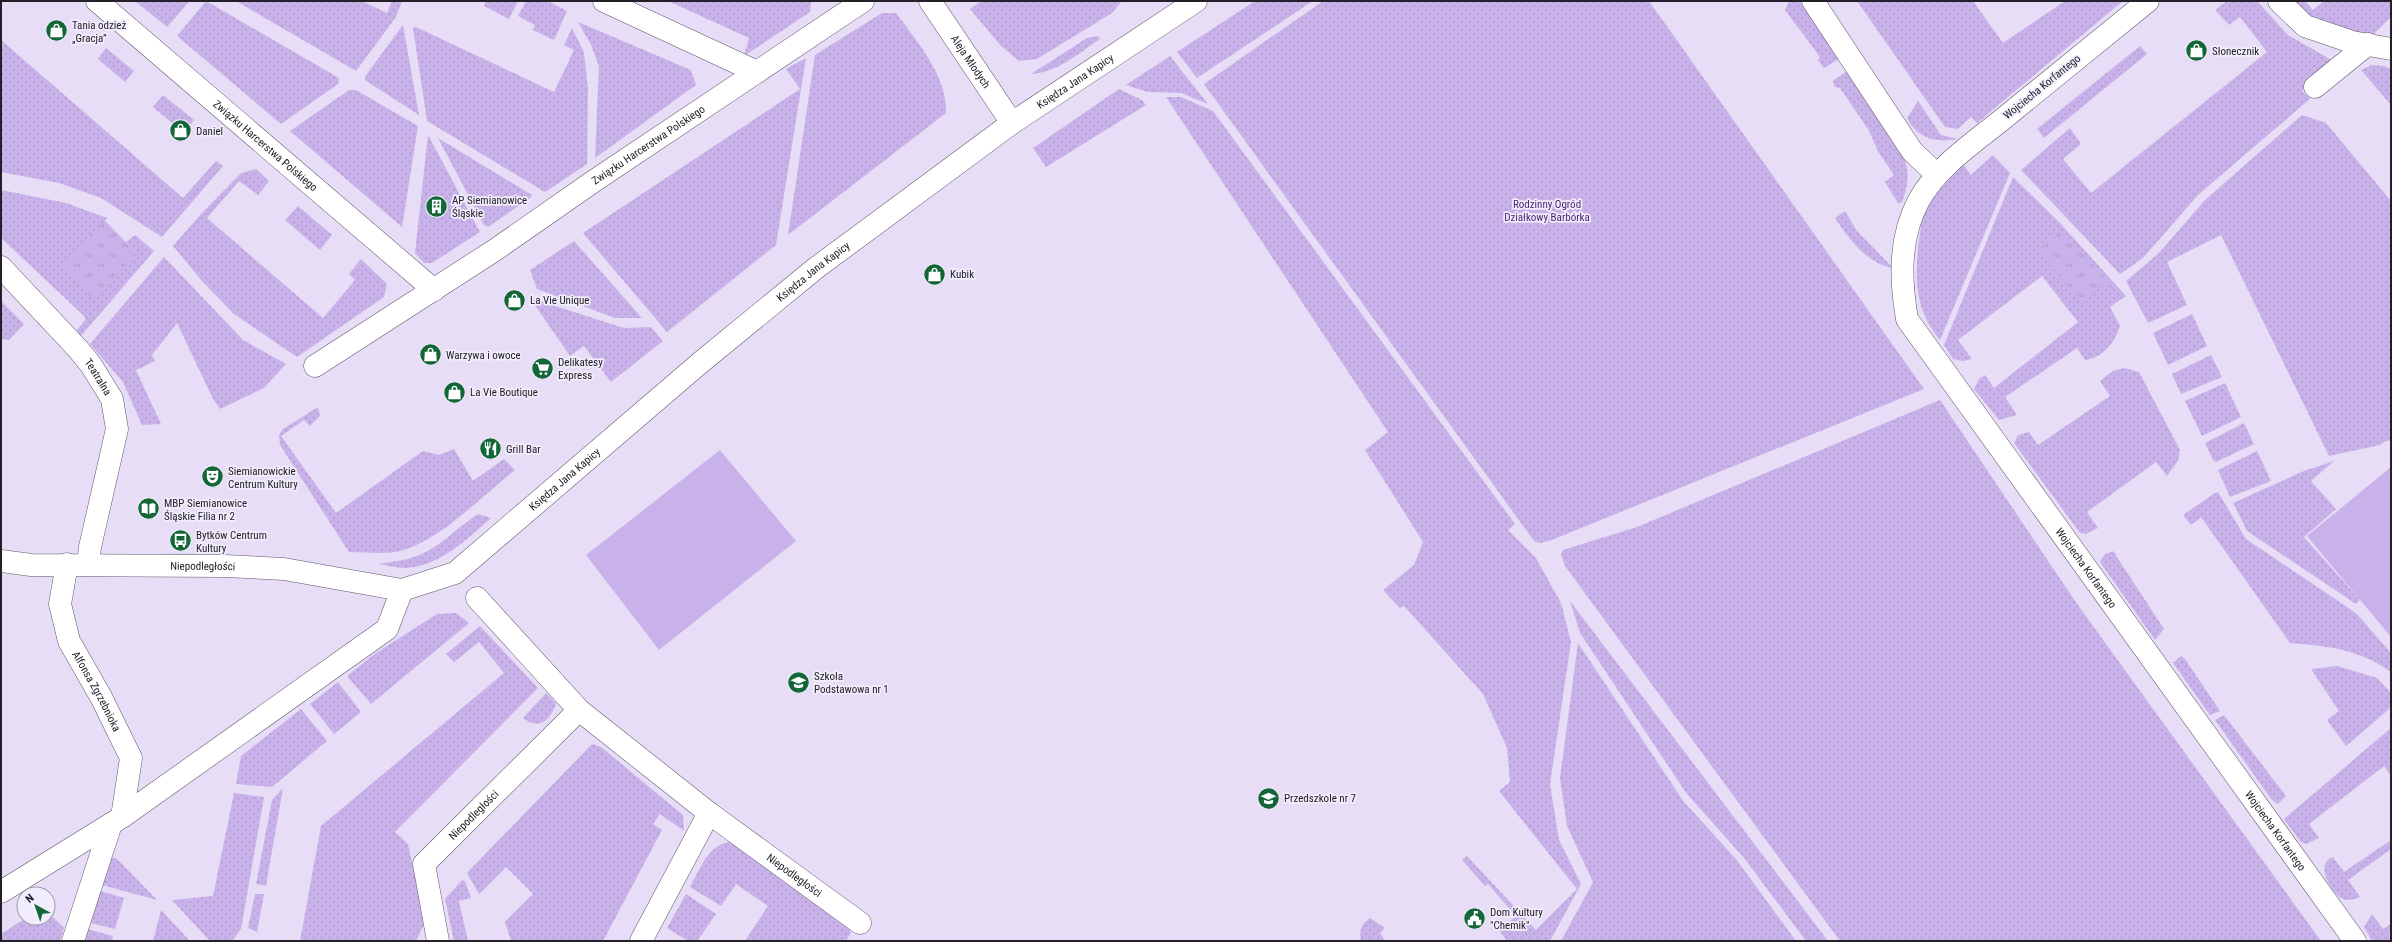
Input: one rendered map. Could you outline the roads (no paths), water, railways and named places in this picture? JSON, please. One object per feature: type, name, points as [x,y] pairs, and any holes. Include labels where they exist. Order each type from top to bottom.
[{"type":"street","name":"Związku Harcerstwa Polskiego","points":[[97,1],[434,290]]},
{"type":"street","points":[[604,1],[757,72]]},
{"type":"street","name":"Związku Harcerstwa Polskiego","points":[[316,366],[434,290],[863,1]]},
{"type":"street","name":"Aleja Młodych","points":[[930,1],[1012,123]]},
{"type":"street","name":"Księdza Jana Kapicy","points":[[455,573],[700,363],[816,268],[1012,123],[1196,1]]},
{"type":"street","points":[[1813,1],[1912,151],[1937,174]]},
{"type":"street","name":"Wojciecha Korfantego","points":[[2148,1],[1937,174],[1919,201],[1908,230],[1902,258],[1902,292],[1907,318],[2355,941]]},
{"type":"street","points":[[2279,1],[2305,26],[2352,42],[2391,49]]},
{"type":"street","points":[[2314,87],[2368,44]]},
{"type":"street","name":"Teatralna","points":[[1,267],[78,348],[91,365],[112,399],[117,429],[90,547],[77,564]]},
{"type":"street","name":"Niepodległości","points":[[1,561],[31,565],[77,564],[225,566],[284,569],[402,590],[455,573]]},
{"type":"street","name":"Alfonsa Zgrzebnioka","points":[[73,941],[116,821],[131,758],[101,697],[70,641],[60,604],[77,564]]},
{"type":"street","points":[[1,892],[116,821],[248,730],[387,630],[402,590]]},
{"type":"street","name":"Niepodległości","points":[[477,598],[579,710],[709,813],[860,923]]},
{"type":"street","name":"Niepodległości","points":[[438,941],[424,864],[579,710]]},
{"type":"street","points":[[641,941],[709,813]]},
{"type":"place","name":"Tania odzież „Gracja”","points":[[56,31]]},
{"type":"place","name":"Słonecznik","points":[[2197,51]]},
{"type":"place","name":"Daniel","points":[[181,131]]},
{"type":"place","name":"AP Siemianowice Śląskie","points":[[436,206]]},
{"type":"place","name":"Kubik","points":[[935,274]]},
{"type":"place","name":"La Vie Unique","points":[[515,300]]},
{"type":"place","name":"Warzywa i owoce","points":[[431,355]]},
{"type":"place","name":"Delikatesy Express","points":[[543,368]]},
{"type":"place","name":"La Vie Boutique","points":[[455,392]]},
{"type":"place","name":"Grill Bar","points":[[490,449]]},
{"type":"place","name":"Siemianowickie Centrum Kultury","points":[[212,477]]},
{"type":"place","name":"MBP Siemianowice Śląskie Filia nr 2","points":[[148,509]]},
{"type":"place","name":"Bytków Centrum Kultury","points":[[180,541]]},
{"type":"place","name":"Szkoła Podstawowa nr 1","points":[[799,682]]},
{"type":"place","name":"Przedszkole nr 7","points":[[1268,798]]},
{"type":"place","name":"Dom Kultury \"Chemik\"","points":[[1475,918]]},
{"type":"park label","name":"Rodzinny Ogród Działkowy Barbórka","points":[[1547,210]]}]
